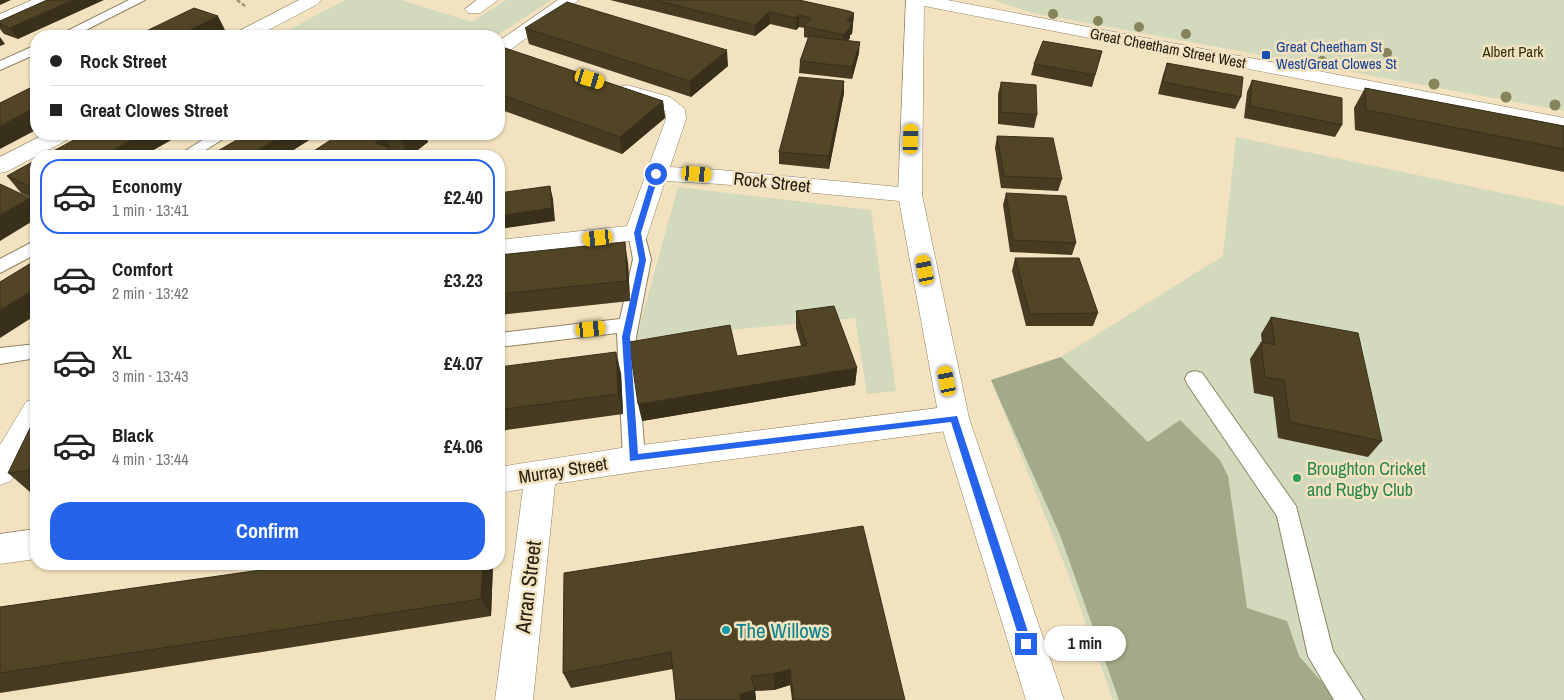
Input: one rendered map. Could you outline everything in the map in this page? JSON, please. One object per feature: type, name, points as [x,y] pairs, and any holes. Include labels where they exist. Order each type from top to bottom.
[{"type":"main road","points":[[0,21],[46,0]]},
{"type":"main road","points":[[255,30],[312,0]]},
{"type":"main road","points":[[474,10],[489,0]]},
{"type":"main road","points":[[914,0],[910,195],[954,418],[1044,700]]},
{"type":"main road","name":"Great Cheetham Street West","points":[[919,0],[1564,124]]},
{"type":"main road","points":[[505,53],[567,8]]},
{"type":"main road","points":[[505,247],[637,233],[676,119],[675,109],[663,102],[608,85]]},
{"type":"main road","points":[[30,150],[50,140]]},
{"type":"main road","points":[[0,166],[30,150]]},
{"type":"main road","name":"Rock Street","points":[[656,174],[752,178],[874,193],[910,195]]},
{"type":"main road","name":"Murray Street","points":[[505,479],[634,459],[954,418]]},
{"type":"main road","points":[[0,472],[30,420]]},
{"type":"main road","name":"Arran Street","points":[[514,700],[541,474]]},
{"type":"main road","points":[[0,548],[30,545]]},
{"type":"lane","points":[[76,30],[139,0]]},
{"type":"lane","points":[[0,66],[30,52]]},
{"type":"lane","points":[[195,150],[213,140]]},
{"type":"lane","points":[[634,459],[626,337],[642,260],[637,233]]},
{"type":"lane","points":[[0,267],[30,250]]},
{"type":"lane","points":[[505,339],[628,325]]},
{"type":"lane","points":[[0,356],[30,352]]},
{"type":"lane","points":[[1195,379],[1288,513],[1321,656],[1350,700]]},
{"type":"green space","points":[[345,0],[401,0],[472,22],[506,0],[551,0],[505,30],[288,30]]},
{"type":"green space","name":"Albert Park","points":[[993,0],[1564,0],[1564,111],[1033,13]]},
{"type":"green space","name":"Broughton Cricket and Rugby Club","points":[[1236,137],[1564,206],[1564,700],[1113,700],[1069,576],[991,380],[1061,357],[1223,256]]},
{"type":"green space","points":[[678,187],[871,210],[896,391],[867,394],[855,318],[636,339]]},
{"type":"green space","points":[[1061,357],[1148,442],[1180,420],[1220,460],[1228,476],[1247,608],[1287,621],[1299,656],[1338,700],[1119,700],[1060,535],[991,380]]},
{"type":"building","points":[[47,0],[72,0],[10,28],[0,24],[0,21]]},
{"type":"building","points":[[654,0],[799,0],[854,13],[847,21],[853,22],[849,26],[851,27],[843,35],[804,26],[812,18],[799,15],[796,18],[769,12],[755,25]]},
{"type":"building","points":[[567,2],[727,50],[690,81],[525,28]]},
{"type":"building","points":[[194,8],[218,16],[189,30],[148,30]]},
{"type":"building","points":[[809,36],[860,42],[852,67],[800,61]]},
{"type":"building","points":[[1043,41],[1102,51],[1095,75],[1034,64]]},
{"type":"building","points":[[505,48],[663,101],[620,137],[505,96]]},
{"type":"building","points":[[1167,63],[1243,77],[1241,97],[1163,82]]},
{"type":"building","points":[[799,77],[844,81],[829,156],[779,152]]},
{"type":"building","points":[[1252,80],[1342,98],[1342,125],[1250,106]]},
{"type":"building","points":[[1001,82],[1036,85],[1037,115],[1001,112]]},
{"type":"building","points":[[30,88],[30,110],[0,126],[0,103]]},
{"type":"building","points":[[1365,88],[1564,126],[1564,149],[1366,110]]},
{"type":"building","points":[[997,136],[1053,138],[1062,179],[1004,176]]},
{"type":"building","points":[[74,140],[131,140],[113,150],[55,150]]},
{"type":"building","points":[[237,140],[274,140],[258,150],[219,150]]},
{"type":"building","points":[[331,140],[380,140],[375,143],[390,148],[387,150],[315,150]]},
{"type":"building","points":[[30,163],[30,186],[7,176]]},
{"type":"building","points":[[0,184],[30,198],[0,215]]},
{"type":"building","points":[[550,186],[552,208],[505,215],[505,192]]},
{"type":"building","points":[[1006,193],[1066,196],[1076,243],[1013,240]]},
{"type":"building","points":[[625,242],[627,281],[505,293],[505,254]]},
{"type":"building","points":[[1015,258],[1079,258],[1098,313],[1030,314]]},
{"type":"building","points":[[30,264],[30,292],[0,310],[0,282]]},
{"type":"building","points":[[834,306],[857,368],[638,404],[629,342],[730,325],[737,356],[807,345],[796,311]]},
{"type":"building","points":[[1271,317],[1358,333],[1382,441],[1290,422],[1284,380],[1265,377],[1261,342],[1275,345]]},
{"type":"building","points":[[616,352],[618,394],[505,409],[505,366]]},
{"type":"building","points":[[30,428],[30,470],[8,473]]},
{"type":"building","name":"The Willows","points":[[863,526],[905,700],[794,700],[790,669],[774,674],[751,676],[755,690],[740,694],[741,700],[676,700],[671,652],[563,673],[564,573]]},
{"type":"building","points":[[261,570],[483,570],[481,599],[0,673],[0,607]]},
{"type":"place","name":"Great Cheetham St West/Great Clowes St","points":[[1266,55]]},
{"type":"place","name":"Broughton Cricket and Rugby Club","points":[[1297,478]]},
{"type":"place","name":"The Willows","points":[[726,630]]},
{"type":"route","points":[[656,174],[637,233],[642,260],[626,337],[634,459],[954,418],[1026,644]]}]
